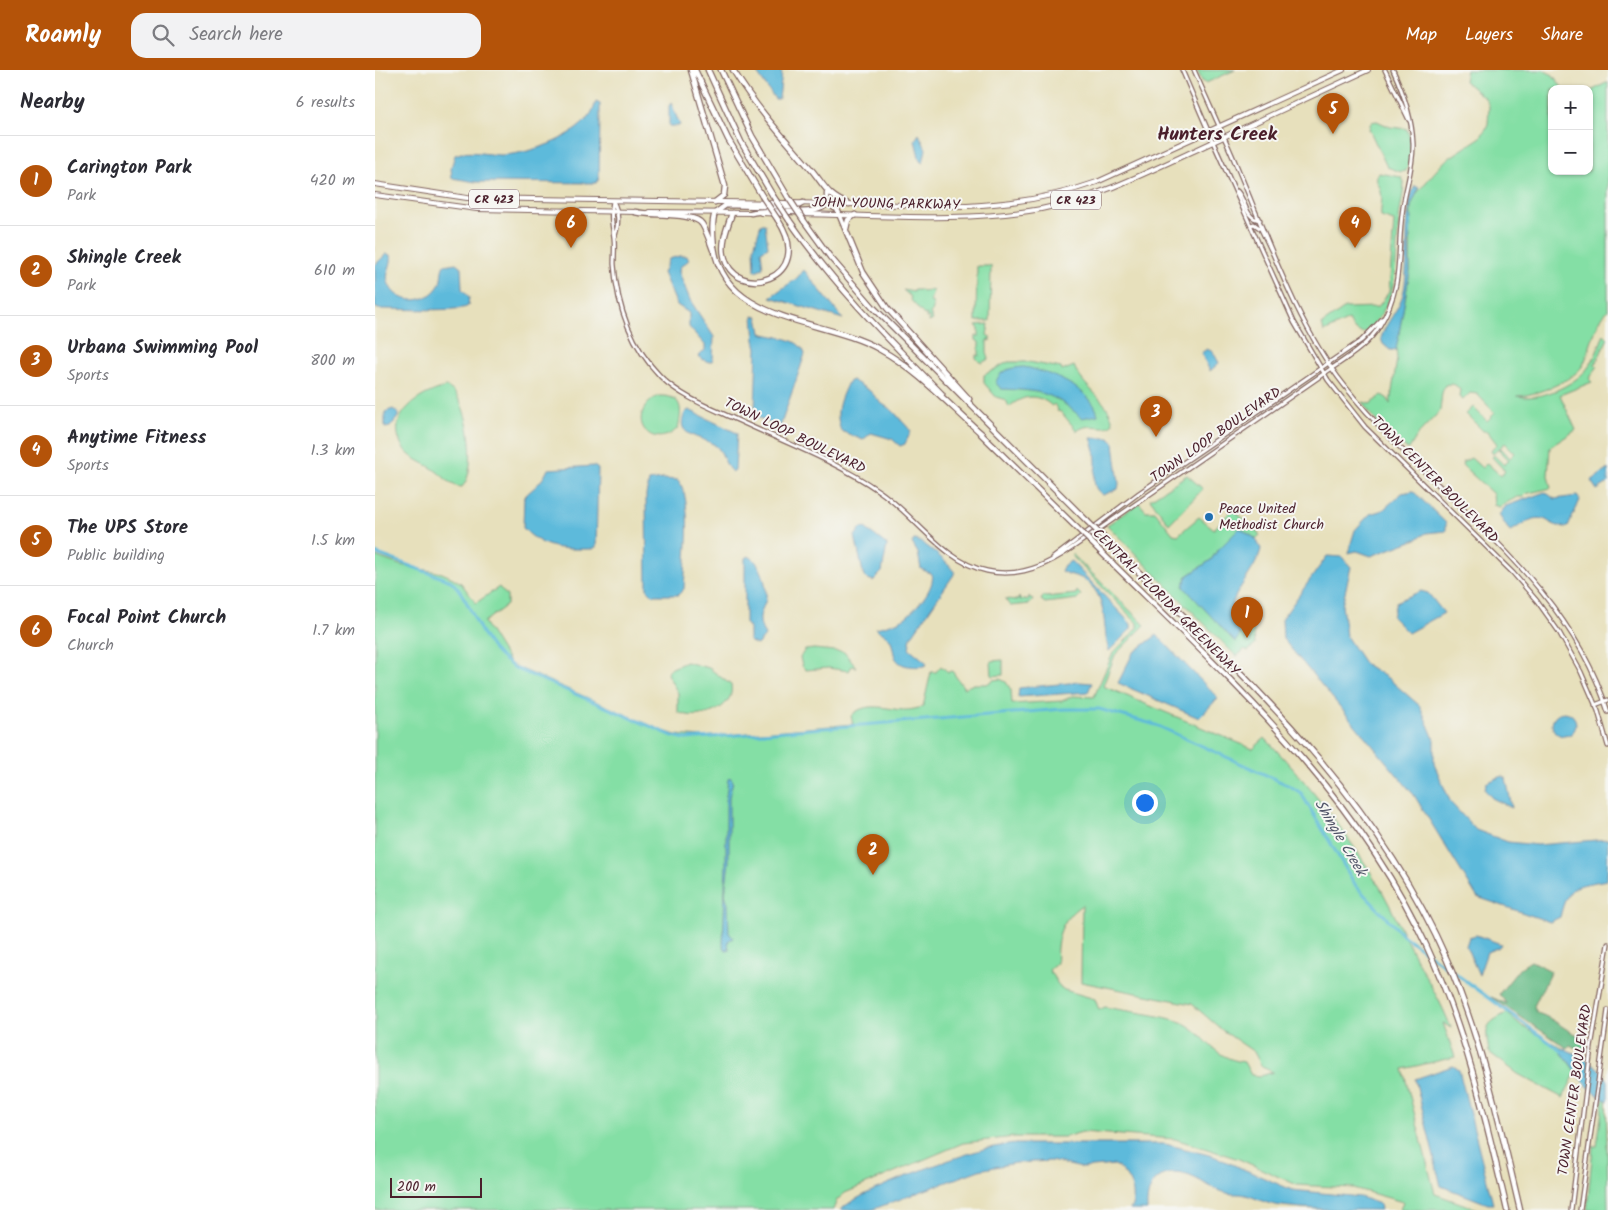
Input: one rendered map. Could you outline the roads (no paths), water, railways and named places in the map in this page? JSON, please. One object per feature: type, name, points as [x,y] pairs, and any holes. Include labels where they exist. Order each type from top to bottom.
[{"type":"highway","points":[[691,70],[725,186],[724,195],[715,202]]},
{"type":"highway","points":[[695,70],[728,139],[789,241],[788,259],[776,275],[766,280],[754,281],[737,275],[725,259],[723,244],[731,213]]},
{"type":"highway","name":"CENTRAL FLORIDA GREENEWAY","points":[[708,70],[741,142],[773,196],[821,264],[853,303],[1278,731],[1317,775],[1377,856],[1427,945],[1453,1008],[1471,1061],[1507,1210]]},
{"type":"highway","name":"CENTRAL FLORIDA GREENEWAY","points":[[721,70],[752,136],[788,196],[804,221],[862,295],[1276,711],[1333,773],[1363,814],[1401,870],[1447,961],[1472,1024],[1487,1073],[1520,1210]]},
{"type":"highway","points":[[733,70],[767,120],[827,191],[835,199],[849,204]]},
{"type":"highway","name":"JOHN YOUNG PARKWAY","points":[[375,184],[467,198],[975,205],[1041,198],[1097,182],[1343,70]]},
{"type":"highway","name":"JOHN YOUNG PARKWAY","points":[[375,195],[477,209],[971,216],[1043,208],[1113,188],[1368,70]]},
{"type":"highway","points":[[827,191],[827,204]]},
{"type":"highway","points":[[716,257],[713,239],[715,213],[726,205],[796,206],[803,203]]},
{"type":"highway","points":[[751,213],[762,210],[817,211],[827,204]]},
{"type":"highway","points":[[827,204],[837,209],[863,272],[887,308],[991,425]]},
{"type":"highway","points":[[635,212],[649,215],[695,218],[702,224],[727,280],[737,292],[752,304],[765,310],[841,332],[880,349],[916,374],[982,434]]},
{"type":"highway","points":[[846,233],[848,220],[855,215]]},
{"type":"street","name":"TOWN CENTER BOULEVARD","points":[[1182,70],[1294,322],[1320,367],[1365,427],[1513,573],[1537,601],[1559,632],[1598,711],[1608,746]]},
{"type":"street","name":"TOWN CENTER BOULEVARD","points":[[1195,70],[1276,258],[1307,325],[1328,362],[1369,415],[1533,580],[1574,637],[1606,701],[1608,710]]},
{"type":"street","name":"TOWN LOOP BOULEVARD","points":[[1385,70],[1411,122]]},
{"type":"street","name":"TOWN LOOP BOULEVARD","points":[[613,201],[611,227],[614,238],[617,284],[626,324],[638,347],[662,378],[703,404],[863,480],[901,506],[949,552],[968,565],[988,572],[1007,573],[1033,569],[1047,564],[1144,500],[1366,344],[1387,314],[1396,291],[1400,267],[1403,207],[1413,154],[1411,122],[1407,100],[1393,70]]},
{"type":"street","points":[[1397,96],[1407,100]]},
{"type":"street","name":"TOWN CENTER BOULEVARD","points":[[1235,189],[1240,194],[1252,218],[1260,220]]},
{"type":"street","points":[[613,201],[618,211]]},
{"type":"street","name":"TOWN LOOP BOULEVARD","points":[[614,238],[618,226],[618,211]]},
{"type":"street","name":"TOWN CENTER BOULEVARD","points":[[1251,224],[1258,225],[1276,258]]},
{"type":"street","name":"TOWN LOOP BOULEVARD","points":[[1047,564],[1139,493],[1362,340],[1387,314]]},
{"type":"street","points":[[1595,705],[1606,701]]},
{"type":"street","points":[[1598,711],[1608,710]]},
{"type":"street","name":"TOWN CENTER BOULEVARD","points":[[1571,1210],[1591,1048],[1608,944]]},
{"type":"street","name":"TOWN CENTER BOULEVARD","points":[[1580,1210],[1608,1010]]},
{"type":"water","points":[[755,70],[780,70],[782,73],[779,99],[775,99]]},
{"type":"water","points":[[596,102],[600,104],[600,114],[599,179],[596,183],[476,182],[452,178],[451,168],[455,155],[472,152],[502,155],[514,154],[542,146],[570,133],[582,124],[591,114]]},
{"type":"water","points":[[671,103],[679,126],[669,126],[669,106]]},
{"type":"water","points":[[919,134],[926,149],[923,163],[920,161],[915,140]]},
{"type":"water","points":[[1415,186],[1419,188],[1411,206],[1410,214],[1412,217],[1409,244],[1410,271],[1396,350],[1390,350],[1383,344],[1381,338],[1399,304],[1404,290],[1407,222],[1411,196]]},
{"type":"water","points":[[761,224],[765,224],[768,247],[761,251],[763,268],[755,271],[754,247]]},
{"type":"water","points":[[386,254],[391,255],[387,278],[392,290],[397,295],[411,300],[426,297],[433,293],[440,284],[444,265],[456,263],[461,267],[462,289],[469,297],[468,306],[441,310],[378,309],[375,307],[375,265]]},
{"type":"water","points":[[687,256],[689,260],[680,267],[679,272],[690,300],[714,337],[713,360],[709,362],[701,359],[699,356],[705,350],[705,345],[689,327],[689,313],[677,305],[663,273],[669,259]]},
{"type":"water","points":[[804,270],[843,319],[770,297],[796,279]]},
{"type":"water","points":[[753,316],[758,317],[761,333],[793,341],[802,348],[805,354],[780,427],[757,417],[755,411],[757,348]]},
{"type":"water","points":[[1207,349],[1213,352],[1219,363],[1210,371],[1201,353]]},
{"type":"water","points":[[1024,367],[1056,377],[1078,389],[1088,397],[1098,415],[1082,418],[1053,397],[1036,392],[1001,389],[996,383],[1003,372]]},
{"type":"water","points":[[852,380],[870,391],[881,403],[893,411],[911,431],[905,444],[900,446],[892,439],[871,433],[863,440],[841,431],[838,417],[839,406],[848,382]]},
{"type":"water","points":[[393,409],[398,413],[398,417],[390,427],[385,428],[385,412]]},
{"type":"water","points":[[689,410],[737,433],[735,470],[732,472],[730,470],[714,444],[689,434],[685,430],[682,425],[683,419],[685,413]]},
{"type":"water","points":[[1091,438],[1110,438],[1114,443],[1118,489],[1103,495],[1096,488],[1094,480],[1096,459]]},
{"type":"water","points":[[594,466],[598,469],[596,547],[582,549],[547,545],[531,536],[523,528],[524,497],[546,474],[548,469]]},
{"type":"water","points":[[1608,469],[1608,483],[1597,490],[1591,481]]},
{"type":"water","points":[[663,479],[678,480],[683,489],[686,502],[687,532],[684,589],[678,595],[653,595],[647,589],[646,495],[649,481]]},
{"type":"water","points":[[1413,491],[1446,523],[1446,531],[1426,533],[1417,539],[1371,556],[1357,551],[1348,553],[1355,530],[1370,514],[1383,510],[1402,493]]},
{"type":"water","points":[[1545,492],[1555,499],[1577,496],[1580,500],[1568,527],[1559,526],[1537,518],[1510,532],[1499,515],[1506,506]]},
{"type":"water","points":[[865,528],[887,545],[882,572],[873,581],[864,577],[855,536],[860,529]]},
{"type":"water","points":[[1240,528],[1256,539],[1261,549],[1254,566],[1234,598],[1231,607],[1230,616],[1237,626],[1240,635],[1235,642],[1184,587],[1186,577],[1211,560],[1217,551]]},
{"type":"water","points":[[914,540],[930,548],[955,573],[911,637],[909,648],[927,663],[925,666],[917,667],[904,665],[897,661],[890,639],[876,628],[906,617],[920,603],[931,585],[932,574],[921,569],[918,553],[912,543]]},
{"type":"water","points":[[748,556],[760,568],[765,586],[766,598],[760,618],[765,636],[757,645],[749,641],[749,628],[745,623],[745,558]]},
{"type":"water","points":[[1327,556],[1342,557],[1351,567],[1342,605],[1346,636],[1364,663],[1389,679],[1420,706],[1434,739],[1434,764],[1451,803],[1476,830],[1508,842],[1537,845],[1608,839],[1607,880],[1575,888],[1566,898],[1560,917],[1550,922],[1477,897],[1414,795],[1283,639],[1282,619]]},
{"type":"water","points":[[1071,561],[1131,624],[1131,629],[1109,651],[1103,612],[1097,594],[1092,586],[1083,579],[1061,571],[1064,565]]},
{"type":"water","points":[[1421,591],[1428,593],[1444,613],[1408,633],[1392,617],[1396,602]]},
{"type":"water","points":[[1157,635],[1218,698],[1199,718],[1118,683],[1133,653]]},
{"type":"water","points":[[1079,682],[1092,683],[1088,692],[1018,697],[1019,688]]},
{"type":"water","points":[[1564,712],[1573,715],[1576,724],[1573,733],[1564,736],[1555,733],[1552,724],[1555,715]]},
{"type":"water","points":[[1502,776],[1506,778],[1512,808],[1492,798],[1485,790],[1486,783]]},
{"type":"water","points":[[730,777],[733,781],[729,797],[729,862],[725,894],[728,904],[729,933],[733,938],[728,941],[729,950],[726,950],[723,945],[726,797],[728,779]]},
{"type":"water","points":[[1476,935],[1501,944],[1499,947],[1487,952],[1479,975],[1466,946],[1469,937]]},
{"type":"water","points":[[1562,1048],[1595,1065],[1605,1075],[1608,1081],[1608,1101],[1587,1086],[1561,1052]]},
{"type":"water","points":[[1453,1066],[1459,1070],[1493,1204],[1488,1204],[1441,1186],[1415,1079]]},
{"type":"water","points":[[1016,1144],[1165,1144],[1213,1156],[1292,1190],[1360,1197],[1380,1204],[1381,1210],[1314,1209],[1275,1205],[1246,1195],[1229,1194],[1195,1178],[1175,1173],[1161,1176],[1152,1185],[1148,1197],[1147,1210],[1130,1210],[1133,1197],[1131,1184],[1124,1173],[1115,1165],[1082,1168],[1051,1161],[1015,1163],[979,1170],[871,1210],[841,1210],[866,1194],[935,1165],[976,1151]]},
{"type":"waterway","name":"Shingle Creek","points":[[375,553],[451,581],[462,594],[482,634],[490,645],[515,668],[673,736],[686,739],[1064,709],[1099,709],[1156,725],[1290,786],[1301,793],[1356,886],[1404,936],[1563,1052]]},
{"type":"place","name":"The UPS Store","points":[[1333,134]]},
{"type":"place","name":"Focal Point Church","points":[[571,248]]},
{"type":"place","name":"Anytime Fitness","points":[[1355,248]]},
{"type":"place","name":"Urbana Swimming Pool","points":[[1156,437]]},
{"type":"place","name":"Peace United Methodist Church","points":[[1209,517]]},
{"type":"place","name":"Carington Park","points":[[1247,638]]},
{"type":"place","name":"Shingle Creek","points":[[873,875]]},
{"type":"district","name":"Hunters Creek","points":[[1217,135]]}]
